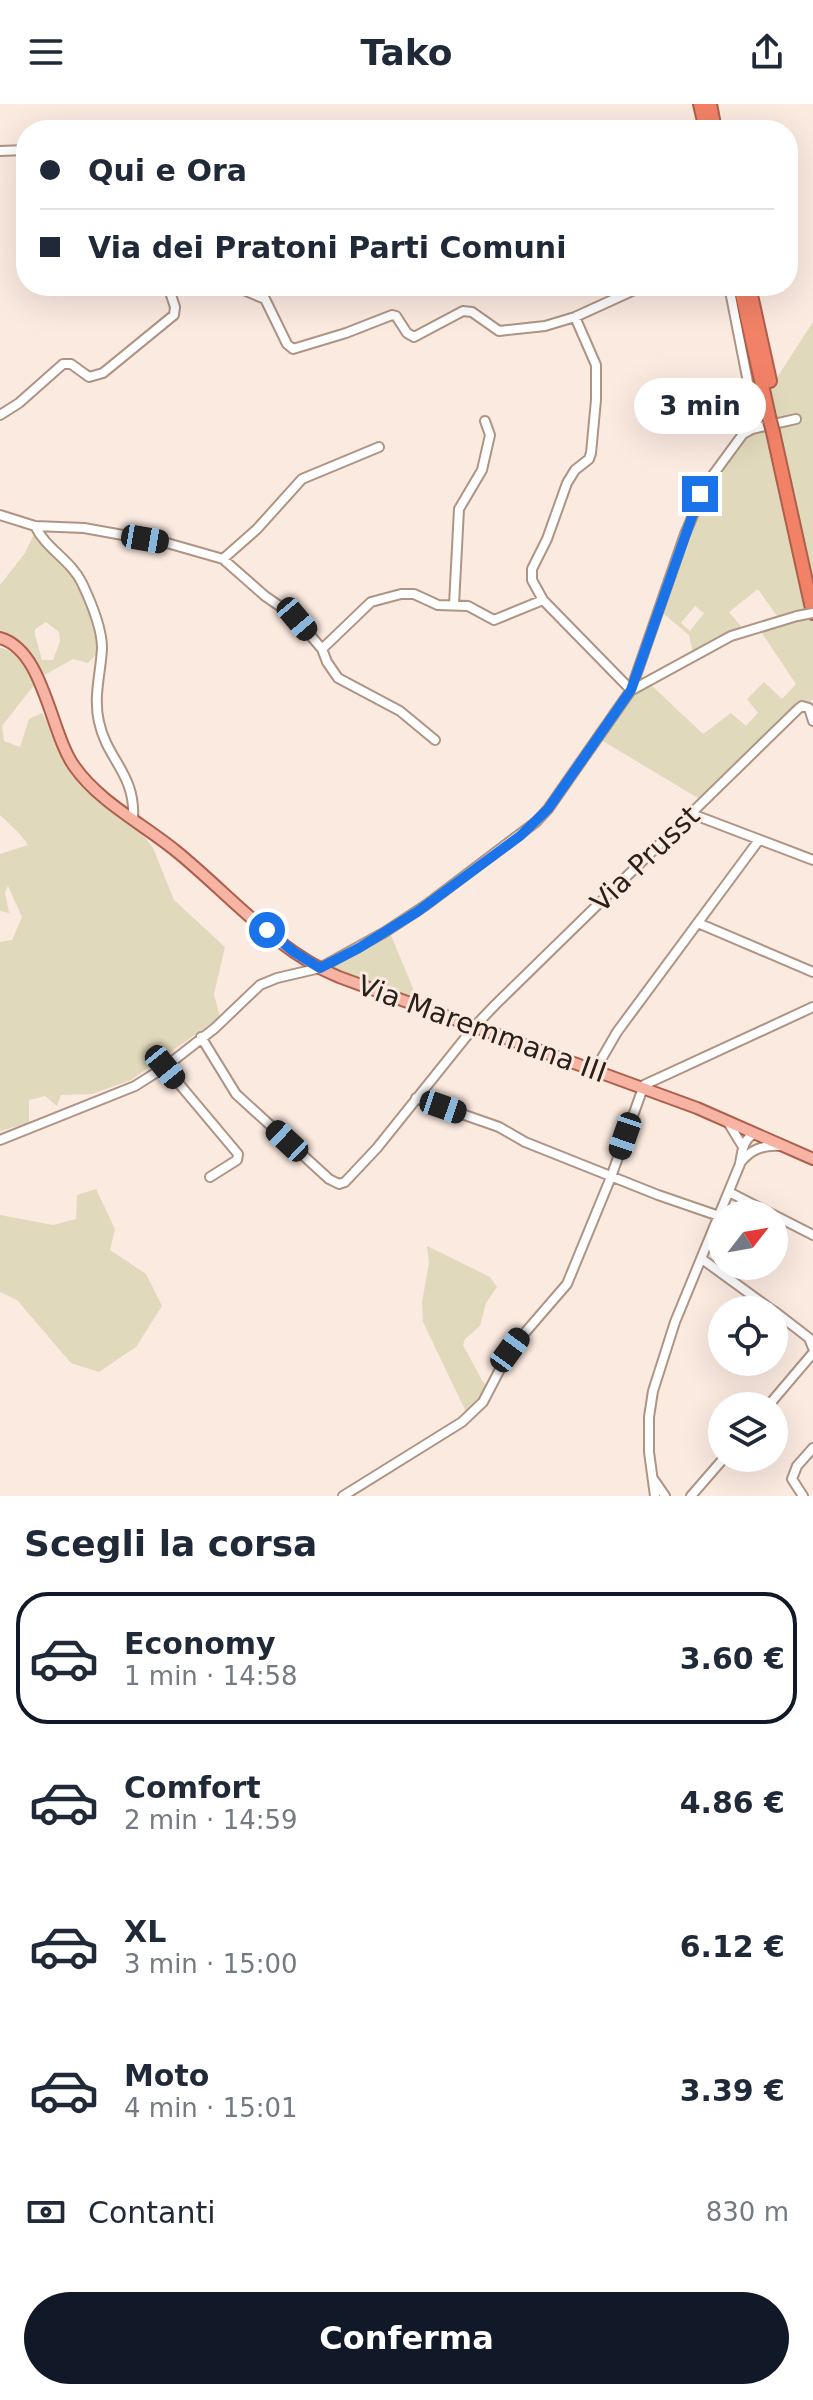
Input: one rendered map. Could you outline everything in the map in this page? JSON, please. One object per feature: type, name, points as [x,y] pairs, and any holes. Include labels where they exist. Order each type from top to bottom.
[{"type":"highway","points":[[743,296],[813,575]]},
{"type":"highway","points":[[751,296],[813,613]]},
{"type":"main road","name":"Via Maremmana III","points":[[0,638],[19,649],[31,666],[60,739],[75,768],[92,786],[183,857],[287,946],[320,968],[642,1087],[813,1159]]},
{"type":"street","points":[[0,415],[19,403],[63,364],[69,364],[89,377],[103,373],[173,317],[175,307],[171,296]]},
{"type":"street","points":[[258,296],[265,299],[287,344],[294,349],[392,315],[414,337],[466,310],[499,331],[545,326],[575,317],[621,296]]},
{"type":"street","points":[[731,296],[757,428]]},
{"type":"street","points":[[575,317],[596,365],[591,453],[570,477],[549,535],[533,567],[532,580],[543,600],[631,690]]},
{"type":"street","points":[[0,1140],[135,1086],[165,1067],[260,985],[320,968],[412,915],[536,822],[631,690],[699,497],[738,440],[748,431],[796,419]]},
{"type":"street","points":[[454,605],[458,511],[482,470],[490,433],[485,421]]},
{"type":"street","points":[[223,559],[257,529],[302,479],[379,447]]},
{"type":"street","points":[[0,515],[35,526],[80,528],[173,544],[223,559],[265,596],[291,613],[322,649],[338,678],[400,711],[435,740]]},
{"type":"street","points":[[35,526],[76,573],[96,618],[102,644],[98,718],[105,739],[131,789],[133,819]]},
{"type":"street","points":[[322,649],[369,604],[379,599],[412,593],[438,605],[468,606],[496,620],[543,600]]},
{"type":"street","points":[[631,690],[731,636],[813,613]]},
{"type":"street","name":"Via Prusst","points":[[201,1037],[236,1094],[329,1179],[339,1184],[345,1182],[377,1148],[474,1027],[799,707],[810,709],[813,721]]},
{"type":"street","points":[[692,814],[813,860]]},
{"type":"street","points":[[595,1070],[617,1032],[759,840]]},
{"type":"street","points":[[698,923],[813,972]]},
{"type":"street","points":[[343,1496],[446,1433],[476,1410],[515,1343],[567,1284],[611,1177],[642,1087],[813,1007]]},
{"type":"street","points":[[165,1067],[238,1154],[237,1160],[210,1177]]},
{"type":"street","points":[[416,1098],[499,1127],[525,1142],[611,1177],[708,1212]]},
{"type":"street","points":[[726,1120],[743,1147]]},
{"type":"street","points":[[726,1200],[740,1164],[743,1147],[747,1138],[754,1134],[756,1142],[753,1150],[740,1164]]},
{"type":"street","points":[[753,1150],[768,1145],[784,1146]]},
{"type":"street","points":[[729,1192],[813,1235]]},
{"type":"street","points":[[655,1496],[649,1417],[653,1391],[675,1322],[708,1244]]},
{"type":"street","points":[[702,1259],[753,1296]]},
{"type":"street","points":[[779,1392],[813,1350],[809,1338],[788,1322]]},
{"type":"street","points":[[803,1496],[792,1479],[797,1466],[813,1448]]},
{"type":"street","points":[[691,1496],[712,1472]]},
{"type":"street","points":[[652,1477],[665,1496]]},
{"type":"shaded area","points":[[813,322],[813,699],[708,804],[598,738],[631,690],[648,682],[703,734],[731,713],[746,726],[758,713],[747,699],[764,682],[782,699],[796,684],[758,627],[780,620],[758,589],[729,612],[745,631],[694,657],[689,635],[659,610],[699,497],[738,440],[770,421],[765,396]],"holes":[[[695,606],[704,613],[690,631],[681,623]]]},
{"type":"shaded area","points":[[35,532],[80,585],[95,632],[97,654],[88,663],[73,659],[41,677],[0,634],[0,585],[25,553]],"holes":[[[46,622],[59,632],[60,641],[53,660],[42,660],[35,629]]]},
{"type":"shaded area","points":[[0,648],[17,657],[34,685],[2,726],[4,741],[20,747],[29,719],[42,713],[78,780],[140,831],[153,848],[174,900],[225,947],[214,994],[220,1017],[131,1080],[92,1094],[61,1095],[57,1106],[45,1096],[29,1100],[29,1123],[0,1131],[0,942],[12,940],[22,917],[8,886],[5,892],[9,913],[0,911],[0,854],[28,845],[0,815]]},
{"type":"shaded area","points":[[390,933],[417,998],[331,967],[332,963]]},
{"type":"shaded area","points":[[96,1189],[115,1229],[110,1250],[146,1274],[162,1306],[136,1347],[99,1372],[71,1363],[17,1300],[0,1292],[0,1215],[53,1225],[76,1219],[77,1195]]},
{"type":"shaded area","points":[[427,1246],[490,1277],[497,1287],[486,1303],[480,1326],[465,1339],[463,1345],[488,1386],[478,1403],[466,1412],[423,1322],[422,1302],[429,1263]]},
{"type":"route","points":[[267,930],[320,968],[412,915],[520,836],[542,816],[631,690],[700,494]]}]
